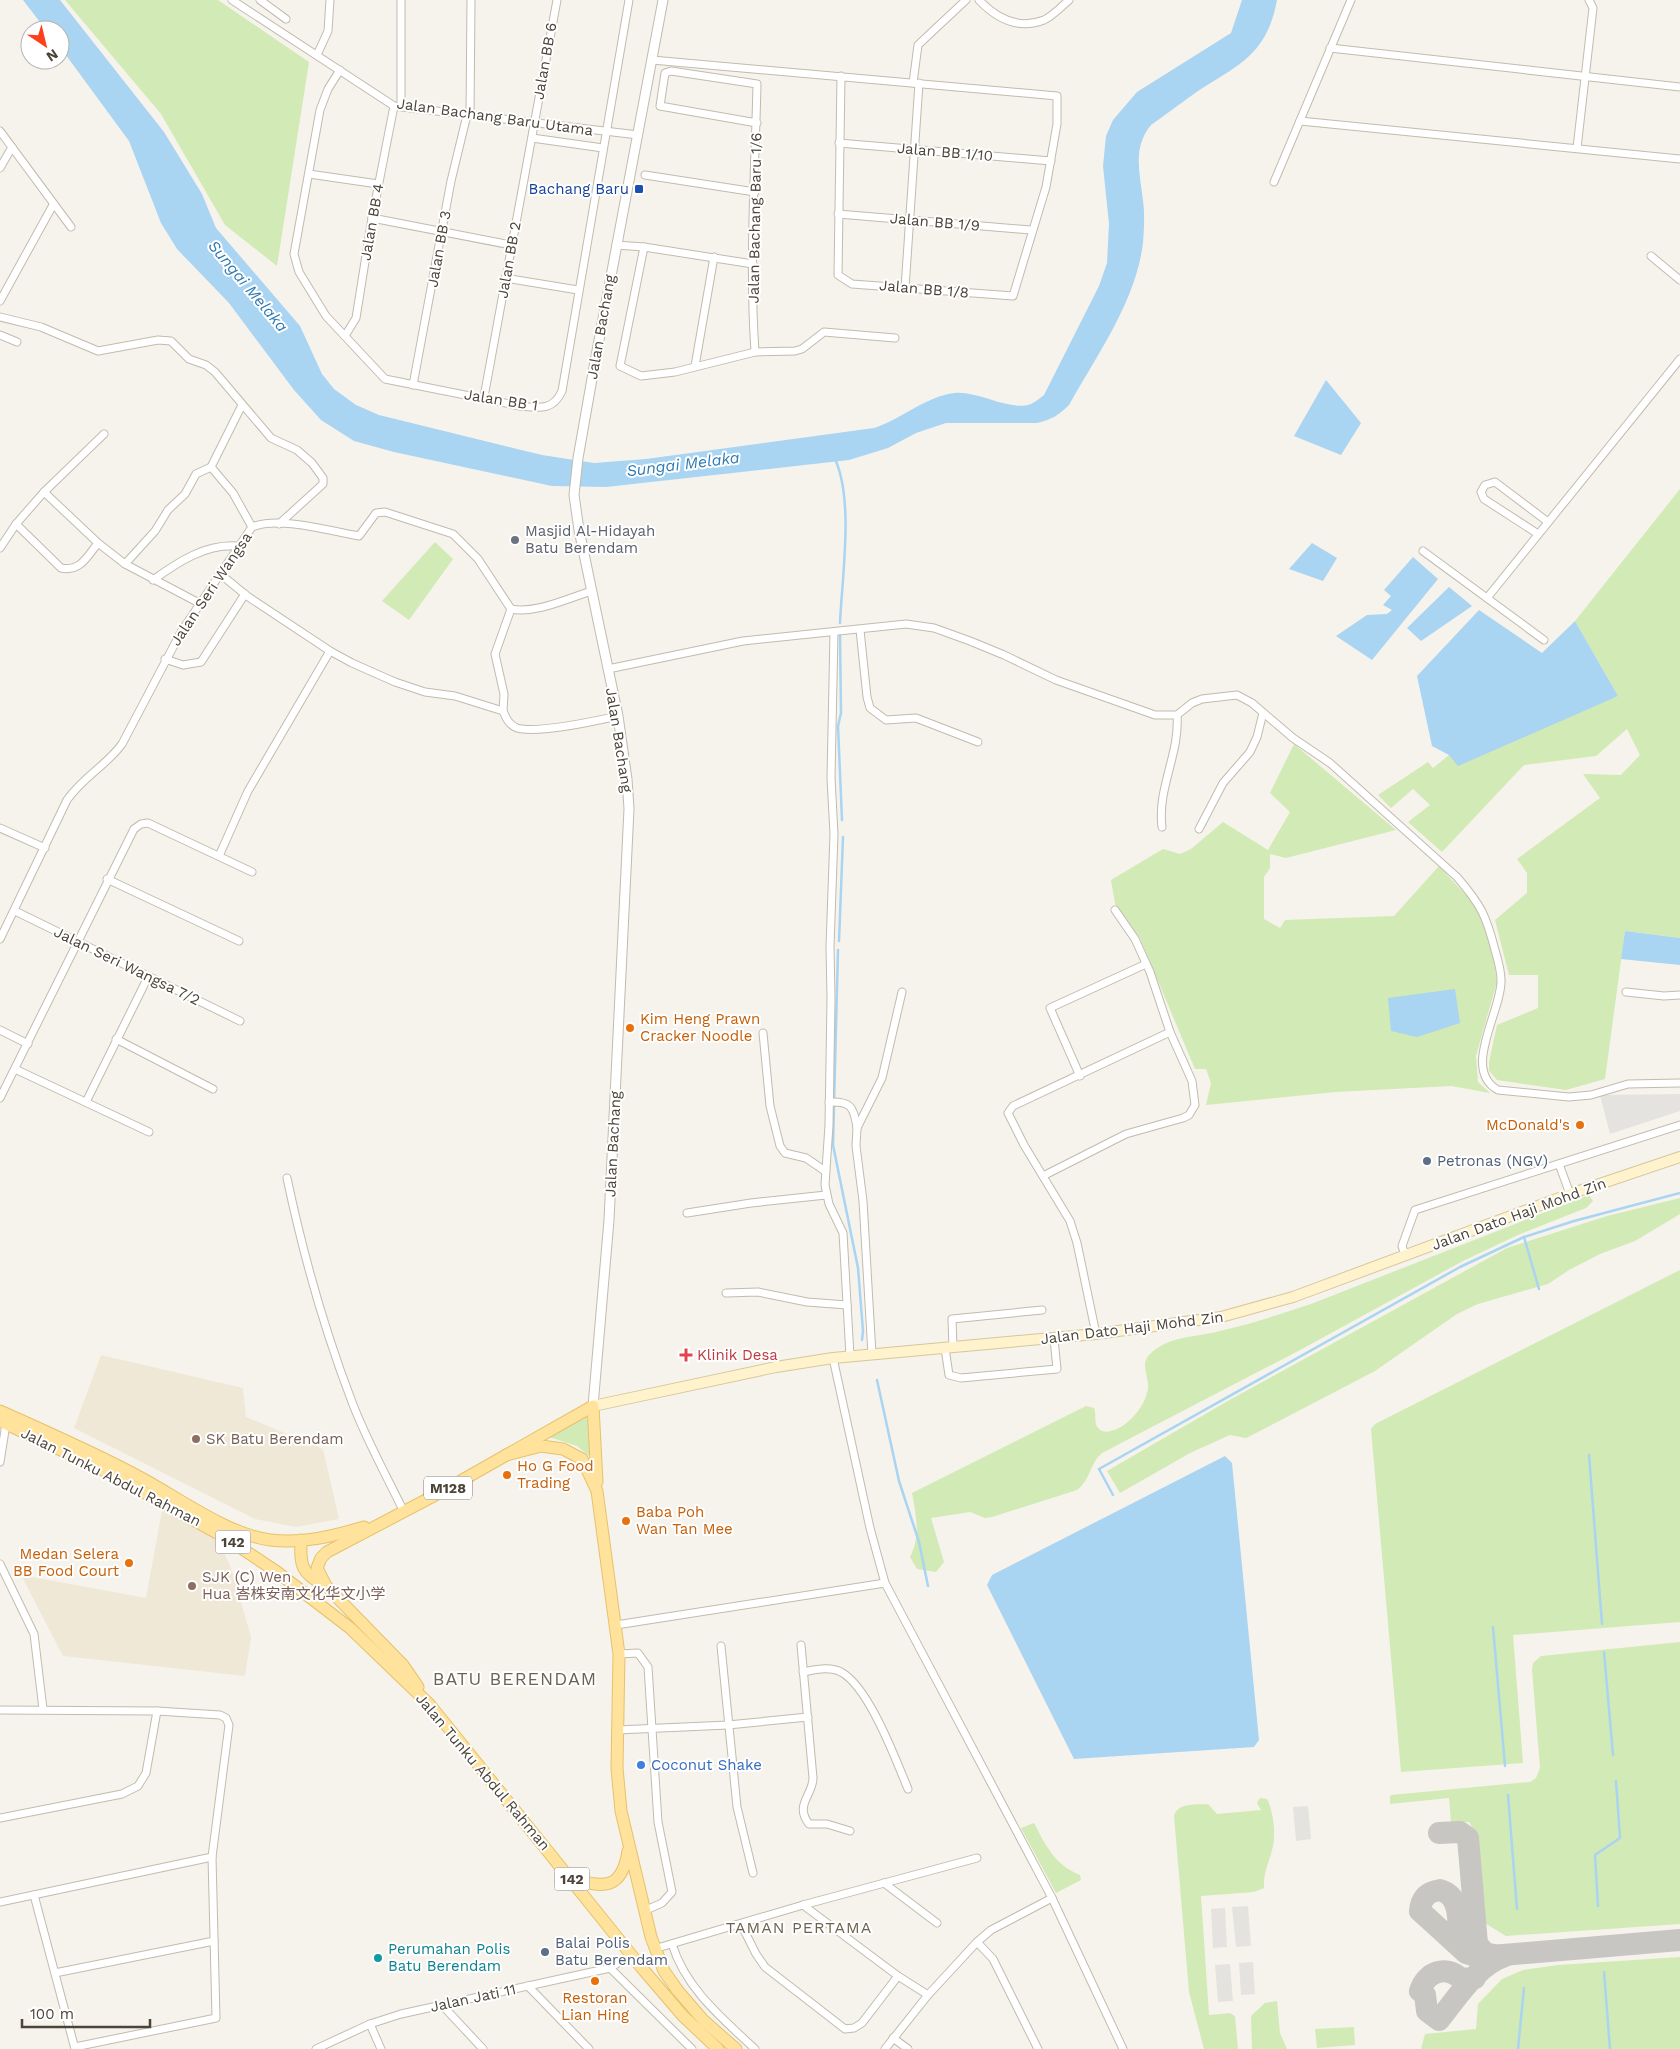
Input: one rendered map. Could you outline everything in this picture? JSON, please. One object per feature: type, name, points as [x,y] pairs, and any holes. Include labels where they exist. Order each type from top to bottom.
[{"type":"main road","name":"Jalan Dato Haji Mohd Zin","points":[[593,1406],[776,1367],[833,1358],[1054,1339],[1221,1318],[1262,1307],[1570,1194],[1680,1157]]},
{"type":"main road","name":"M128","points":[[301,1540],[350,1531],[389,1519],[593,1406]]},
{"type":"main road","name":"Jalan Bachang","points":[[593,1406],[597,1491]]},
{"type":"main road","name":"Jalan Tunku Abdul Rahman","points":[[0,1411],[120,1467],[246,1533],[269,1540],[301,1540]]},
{"type":"main road","name":"Jalan Tunku Abdul Rahman","points":[[3,1422],[113,1475],[226,1538],[330,1611],[367,1643],[430,1705],[572,1879],[631,1955],[683,2016],[718,2049]]},
{"type":"main road","points":[[506,1455],[541,1446],[564,1449],[582,1459],[597,1491],[619,1654],[617,1730],[620,1802],[628,1846],[644,1911],[654,1949],[664,1971],[678,1991],[736,2049]]},
{"type":"main road","points":[[326,1586],[317,1568],[321,1558],[327,1552],[389,1519]]},
{"type":"main road","points":[[301,1540],[302,1568],[309,1576],[326,1586],[403,1665],[430,1705]]},
{"type":"main road","points":[[572,1879],[598,1886],[611,1884],[621,1874],[628,1846]]},
{"type":"street","name":"Jalan Bachang Baru Utama","points":[[232,0],[397,106],[638,135]]},
{"type":"street","points":[[260,0],[286,19]]},
{"type":"street","points":[[317,55],[328,31],[330,0]]},
{"type":"street","name":"Jalan BB 4","points":[[345,336],[356,318],[378,184],[397,106],[401,0]]},
{"type":"street","name":"Jalan BB 3","points":[[413,385],[442,232],[468,115],[470,0]]},
{"type":"street","name":"Jalan BB 6","points":[[535,123],[556,0]]},
{"type":"street","name":"Jalan BB 1","points":[[340,70],[328,90],[320,110],[294,254],[299,272],[326,316],[385,378],[413,385],[541,408],[551,406],[558,400],[562,392],[629,0]]},
{"type":"street","name":"Jalan Bachang","points":[[593,1406],[609,1220],[629,840],[627,779],[618,716],[574,495],[578,458],[616,245],[663,0]]},
{"type":"street","points":[[905,288],[916,150],[918,45],[966,0]]},
{"type":"street","points":[[979,0],[996,16],[1005,21],[1024,23],[1045,20],[1069,0]]},
{"type":"street","points":[[1274,182],[1350,0]]},
{"type":"street","points":[[1577,148],[1593,8],[1589,0]]},
{"type":"street","points":[[1330,48],[1680,87]]},
{"type":"street","points":[[652,60],[1057,96],[1057,124],[1046,188],[1031,230]]},
{"type":"street","name":"Jalan Bachang Baru 1/6","points":[[755,352],[753,264],[757,123],[758,84],[668,71],[665,73],[660,106],[757,123]]},
{"type":"street","points":[[838,214],[841,76]]},
{"type":"street","points":[[1300,121],[1680,159]]},
{"type":"street","name":"Jalan BB 2","points":[[484,398],[535,123]]},
{"type":"street","points":[[0,131],[71,227]]},
{"type":"street","points":[[532,138],[603,148]]},
{"type":"street","name":"Jalan BB 1/10","points":[[839,143],[1051,161]]},
{"type":"street","points":[[0,168],[12,147]]},
{"type":"street","points":[[309,174],[378,184]]},
{"type":"street","points":[[645,175],[755,192]]},
{"type":"street","points":[[0,301],[53,205]]},
{"type":"street","name":"Jalan BB 1/9","points":[[838,214],[1031,230]]},
{"type":"street","name":"Jalan BB 1/8","points":[[838,214],[838,275],[852,284],[1013,296],[1031,230]]},
{"type":"street","points":[[372,218],[511,245]]},
{"type":"street","points":[[616,245],[644,247],[753,264]]},
{"type":"street","points":[[644,247],[620,366],[641,376],[675,372],[755,352],[795,351],[802,349],[824,332],[896,338]]},
{"type":"street","points":[[1651,256],[1680,280]]},
{"type":"street","points":[[695,366],[714,257]]},
{"type":"street","points":[[505,278],[578,290]]},
{"type":"street","points":[[0,316],[41,327],[98,351],[158,340],[171,341],[189,359],[206,365],[215,372],[271,438],[297,450],[312,463],[323,478],[323,484],[279,524]]},
{"type":"street","points":[[0,335],[17,342]]},
{"type":"street","points":[[1487,598],[1680,359]]},
{"type":"street","points":[[125,564],[154,531],[168,510],[185,494],[196,474],[211,466],[242,405]]},
{"type":"street","points":[[0,548],[16,524],[44,492],[104,434]]},
{"type":"street","points":[[211,466],[233,492],[252,527]]},
{"type":"street","points":[[1538,534],[1484,498],[1481,492],[1485,485],[1495,482],[1548,522]]},
{"type":"street","points":[[44,492],[98,543],[125,564],[198,603]]},
{"type":"street","name":"Jalan Seri Wangsa","points":[[0,939],[67,800],[77,786],[115,754],[122,744],[165,659],[198,603],[252,527],[267,522],[359,536],[376,513],[382,511],[449,531],[478,559],[511,609]]},
{"type":"street","points":[[16,524],[61,568],[72,570],[79,566],[98,543]]},
{"type":"street","points":[[153,580],[200,552],[219,546],[237,546]]},
{"type":"street","points":[[1423,551],[1544,640]]},
{"type":"street","points":[[219,573],[245,594],[330,651],[395,682],[503,711]]},
{"type":"street","points":[[592,591],[535,608],[521,611],[511,609],[495,654],[504,694],[503,711],[511,724],[524,728],[576,724],[618,716]]},
{"type":"street","points":[[165,659],[182,665],[200,662],[206,657],[245,594]]},
{"type":"street","points":[[608,669],[743,641],[906,624],[934,628],[1004,655],[1056,680],[1143,712],[1165,717],[1177,715],[1192,703],[1202,699],[1237,695],[1252,702],[1293,738],[1330,763],[1457,877],[1472,895],[1486,917],[1502,981],[1482,1058],[1483,1073],[1490,1086],[1498,1090],[1569,1097],[1592,1095],[1628,1084],[1680,1083]]},
{"type":"street","points":[[860,630],[867,697],[870,708],[886,720],[916,718],[978,742]]},
{"type":"street","points":[[834,632],[831,778],[834,834],[830,946],[830,1102],[825,1172],[826,1196],[843,1233],[850,1356]]},
{"type":"street","points":[[219,856],[248,791],[330,651]]},
{"type":"street","points":[[1199,830],[1223,783],[1250,752],[1257,737],[1263,713]]},
{"type":"street","points":[[1162,827],[1162,797],[1178,738],[1177,715]]},
{"type":"street","points":[[0,1098],[107,879],[134,829],[141,824],[148,823],[157,826],[252,872]]},
{"type":"street","points":[[0,828],[45,848]]},
{"type":"street","points":[[107,879],[238,941]]},
{"type":"street","points":[[1043,1176],[1126,1134],[1190,1115],[1195,1105],[1192,1081],[1170,1032],[1146,964],[1135,939],[1114,910]]},
{"type":"street","name":"Jalan Seri Wangsa 7/2","points":[[15,911],[240,1021]]},
{"type":"street","points":[[1080,1076],[1050,1008],[1146,964]]},
{"type":"street","points":[[86,1102],[148,977]]},
{"type":"street","points":[[857,1128],[882,1078],[902,992]]},
{"type":"street","points":[[1626,992],[1664,996],[1680,995]]},
{"type":"street","points":[[0,1030],[28,1044]]},
{"type":"street","points":[[1096,1334],[1072,1229],[1009,1117],[1009,1109],[1170,1032]]},
{"type":"street","points":[[762,1033],[770,1106],[780,1146],[785,1153],[806,1158],[825,1172]]},
{"type":"street","points":[[116,1039],[213,1089]]},
{"type":"street","points":[[15,1068],[149,1132]]},
{"type":"street","points":[[830,1102],[846,1102],[852,1110],[857,1128],[856,1146],[863,1201],[872,1354]]},
{"type":"street","points":[[1405,1256],[1402,1246],[1416,1210],[1680,1125]]},
{"type":"street","points":[[1559,1164],[1570,1194]]},
{"type":"street","points":[[287,1178],[301,1243],[336,1357],[363,1430],[404,1512]]},
{"type":"street","points":[[687,1213],[751,1202],[826,1196]]},
{"type":"street","points":[[726,1293],[758,1292],[807,1302],[847,1305]]},
{"type":"street","points":[[1042,1310],[952,1318],[949,1375],[961,1378],[1057,1369],[1054,1339]]},
{"type":"street","points":[[833,1358],[870,1528],[885,1583],[1052,1898],[1123,2049]]},
{"type":"street","points":[[0,1462],[3,1422]]},
{"type":"street","points":[[0,1564],[3,1581],[34,1634],[43,1708]]},
{"type":"street","points":[[616,1625],[885,1583]]},
{"type":"street","points":[[801,1645],[813,1786],[804,1800],[806,1822],[809,1824],[827,1824],[850,1831]]},
{"type":"street","points":[[721,1646],[737,1807],[753,1873]]},
{"type":"street","points":[[619,1654],[638,1653],[646,1662],[658,1822],[672,1892],[662,1903],[644,1911]]},
{"type":"street","points":[[803,1672],[831,1669],[842,1672],[850,1679],[867,1703],[886,1736],[908,1789]]},
{"type":"street","points":[[0,1710],[43,1708],[157,1711],[220,1715],[228,1721],[212,1858],[216,2018],[75,2048],[34,1895]]},
{"type":"street","points":[[0,1818],[122,1794],[138,1786],[146,1773],[157,1711]]},
{"type":"street","points":[[617,1730],[728,1725],[808,1717]]},
{"type":"street","points":[[0,1902],[212,1858]]},
{"type":"street","points":[[654,1949],[803,1905],[977,1858]]},
{"type":"street","points":[[884,1883],[937,1923]]},
{"type":"street","points":[[885,2049],[928,1995],[977,1942],[991,1930],[1052,1898]]},
{"type":"street","points":[[803,1905],[898,1976],[928,1995]]},
{"type":"street","points":[[741,1924],[756,1954],[765,1967],[845,2029],[854,2028],[862,2022],[898,1976]]},
{"type":"street","points":[[55,1973],[214,1941]]},
{"type":"street","points":[[977,1942],[993,1959],[1038,2049]]},
{"type":"street","points":[[672,1944],[676,1959],[700,1997],[755,2049]]},
{"type":"street","name":"Jalan Jati 11","points":[[316,2049],[370,2024],[402,2014],[610,1968],[631,1955]]},
{"type":"street","points":[[610,1968],[692,2049]]},
{"type":"street","points":[[528,1986],[589,2049]]},
{"type":"street","points":[[442,2005],[479,2048]]},
{"type":"street","points":[[370,2024],[381,2049]]},
{"type":"street","points":[[893,2038],[908,2049]]},
{"type":"shaded area","points":[[1680,1094],[1680,1111],[1610,1134],[1600,1095]]},
{"type":"shaded area","name":"SK Batu Berendam","points":[[101,1355],[243,1388],[246,1417],[323,1449],[339,1519],[296,1527],[255,1519],[74,1428]]},
{"type":"shaded area","name":"SJK (C) Wen Hua 峇株安南文化华文小学","points":[[163,1505],[219,1542],[231,1568],[251,1637],[245,1676],[63,1656],[21,1575],[146,1598]]},
{"type":"shaded area","points":[[1308,1806],[1311,1839],[1296,1841],[1293,1807]]},
{"type":"shaded area","points":[[1248,1906],[1251,1946],[1236,1947],[1232,1907]]},
{"type":"shaded area","points":[[1225,1908],[1227,1947],[1213,1948],[1211,1909]]},
{"type":"shaded area","points":[[1253,1962],[1255,1994],[1241,1995],[1239,1963]]},
{"type":"shaded area","points":[[1230,1964],[1233,2001],[1218,2002],[1215,1965]]},
{"type":"green space","points":[[65,0],[218,0],[309,62],[277,266],[225,225],[161,114]]},
{"type":"green space","points":[[1680,489],[1680,938],[1625,931],[1605,1079],[1566,1090],[1497,1080],[1489,1071],[1489,1062],[1497,1025],[1538,1008],[1538,975],[1509,975],[1495,920],[1527,893],[1527,873],[1517,859],[1600,798],[1583,774],[1621,775],[1640,755],[1627,729],[1596,756],[1524,765],[1442,852],[1408,822],[1430,805],[1413,789],[1391,808],[1378,795],[1428,762],[1433,768],[1449,755],[1618,696],[1575,621]]},
{"type":"green space","points":[[435,542],[453,559],[409,620],[382,601]]},
{"type":"green space","points":[[1294,744],[1396,830],[1286,858],[1270,854],[1270,868],[1264,877],[1264,919],[1280,928],[1285,920],[1394,916],[1439,866],[1475,905],[1482,919],[1494,961],[1497,982],[1476,1056],[1478,1082],[1490,1093],[1451,1086],[1336,1092],[1206,1105],[1211,1083],[1206,1069],[1195,1069],[1140,938],[1115,904],[1111,880],[1163,849],[1180,854],[1191,849],[1223,822],[1268,850],[1290,812],[1270,793]]},
{"type":"green space","points":[[1589,1195],[1593,1201],[1586,1208],[1518,1235],[1463,1261],[1302,1349],[1102,1453],[1085,1482],[1077,1490],[992,1517],[985,1518],[970,1512],[931,1518],[944,1562],[936,1572],[917,1569],[910,1557],[917,1534],[912,1493],[1086,1406],[1094,1408],[1096,1425],[1101,1431],[1106,1432],[1123,1426],[1137,1412],[1147,1394],[1146,1359],[1165,1344],[1173,1340],[1243,1325],[1311,1304]]},
{"type":"green space","points":[[1680,1198],[1680,1214],[1635,1241],[1600,1254],[1569,1270],[1548,1284],[1478,1304],[1457,1314],[1375,1371],[1246,1438],[1230,1435],[1190,1453],[1120,1493],[1107,1471],[1233,1398],[1507,1248],[1607,1216]]},
{"type":"green space","points":[[1680,1270],[1680,1622],[1513,1635],[1523,1763],[1401,1772],[1371,1429],[1375,1424]]},
{"type":"green space","points":[[587,1413],[590,1457],[577,1446],[546,1436]]},
{"type":"green space","points":[[1680,1642],[1680,1924],[1506,1936],[1483,1922],[1479,1856],[1474,1832],[1469,1822],[1451,1822],[1449,1798],[1390,1804],[1391,1795],[1530,1782],[1536,1778],[1540,1768],[1533,1663],[1541,1656]]},
{"type":"green space","points":[[1260,1798],[1267,1799],[1271,1809],[1274,1828],[1274,1841],[1264,1888],[1254,1892],[1201,1896],[1209,2015],[1230,2013],[1235,2016],[1238,2049],[1204,2049],[1189,1992],[1174,1816],[1179,1808],[1193,1805],[1208,1804],[1217,1814],[1261,1810],[1257,1803]]},
{"type":"green space","points":[[1034,1823],[1052,1854],[1064,1866],[1080,1875],[1081,1880],[1056,1893],[1021,1828]]},
{"type":"green space","points":[[1680,1957],[1680,2049],[1421,2049],[1425,2034],[1476,2029],[1478,2004],[1502,1979],[1523,1970],[1558,1965]]},
{"type":"green space","points":[[1277,2001],[1280,2033],[1287,2049],[1252,2049],[1251,2016],[1265,2003]]},
{"type":"green space","points":[[1354,2027],[1355,2045],[1317,2048],[1315,2029]]},
{"type":"water","name":"Sungai Melaka","points":[[23,0],[60,0],[164,132],[202,194],[216,228],[300,326],[322,374],[334,389],[356,405],[379,415],[542,455],[594,463],[646,459],[874,428],[934,398],[955,393],[964,393],[1004,404],[1023,406],[1036,401],[1044,395],[1099,286],[1107,263],[1109,224],[1103,166],[1106,136],[1113,120],[1137,92],[1231,33],[1242,0],[1277,0],[1266,33],[1250,56],[1151,125],[1145,134],[1139,152],[1144,227],[1139,265],[1124,307],[1114,327],[1069,405],[1058,414],[1051,419],[1037,423],[946,423],[916,433],[888,448],[849,460],[606,487],[552,486],[394,452],[354,441],[321,420],[294,390],[229,303],[177,249],[161,223],[129,141],[70,61],[70,20],[38,20]]},
{"type":"water","points":[[1326,380],[1361,423],[1341,455],[1294,436]]},
{"type":"water","points":[[1312,543],[1337,558],[1323,581],[1289,569]]},
{"type":"water","points":[[1413,557],[1438,579],[1372,660],[1336,636],[1367,615],[1387,614],[1392,610],[1383,605],[1391,596],[1384,590]]},
{"type":"water","points":[[1449,587],[1472,606],[1421,641],[1407,628]]},
{"type":"water","points":[[1479,610],[1542,653],[1575,621],[1618,696],[1458,766],[1449,755],[1432,746],[1417,676]]},
{"type":"water","points":[[1625,931],[1680,938],[1680,965],[1621,959]]},
{"type":"water","points":[[1455,989],[1460,1023],[1417,1037],[1391,1031],[1388,998]]},
{"type":"water","points":[[1225,1456],[1232,1463],[1259,1740],[1254,1747],[1074,1759],[987,1585],[992,1575]]},
{"type":"waterway","points":[[835,459],[841,476],[845,517],[840,623]]},
{"type":"waterway","points":[[840,634],[841,713],[838,726],[842,820]]},
{"type":"waterway","points":[[839,941],[843,837]]},
{"type":"waterway","points":[[838,950],[833,1145],[858,1268],[862,1340]]},
{"type":"waterway","points":[[1113,1495],[1099,1469],[1460,1267],[1524,1237],[1574,1221],[1680,1193]]},
{"type":"waterway","points":[[1524,1237],[1539,1289]]},
{"type":"waterway","points":[[877,1380],[899,1481],[919,1542],[928,1586]]},
{"type":"waterway","points":[[1589,1455],[1602,1624]]},
{"type":"waterway","points":[[1493,1627],[1505,1766]]},
{"type":"waterway","points":[[1604,1652],[1613,1755]]},
{"type":"waterway","points":[[1598,1906],[1595,1855],[1620,1838],[1616,1781]]},
{"type":"waterway","points":[[1508,1795],[1517,1909]]},
{"type":"waterway","points":[[1604,1972],[1610,2049]]},
{"type":"waterway","points":[[1518,2049],[1524,1988]]},
{"type":"taxiway","points":[[1439,1833],[1460,1832],[1468,1838],[1477,1944],[1485,1953],[1497,1956]]},
{"type":"taxiway","points":[[1459,1939],[1457,1910],[1452,1898],[1440,1890],[1425,1896],[1420,1911],[1466,1953],[1479,1957],[1680,1940]]},
{"type":"taxiway","points":[[1475,1978],[1461,1979],[1455,1974],[1443,1971],[1432,1975],[1423,1984],[1420,1991],[1425,1995],[1427,2011],[1439,2020],[1460,1992],[1468,1983],[1477,1974],[1495,1960],[1505,1956]]},
{"type":"place","name":"Bachang Baru","points":[[639,189]]},
{"type":"place","name":"Masjid Al-Hidayah Batu Berendam","points":[[515,540]]},
{"type":"place","name":"Kim Heng Prawn Cracker Noodle","points":[[630,1028]]},
{"type":"place","name":"McDonald's","points":[[1580,1125]]},
{"type":"place","name":"Petronas (NGV)","points":[[1427,1161]]},
{"type":"place","name":"Klinik Desa","points":[[686,1355]]},
{"type":"place","name":"SK Batu Berendam","points":[[196,1439]]},
{"type":"place","name":"Ho G Food Trading","points":[[507,1475]]},
{"type":"place","name":"Baba Poh Wan Tan Mee","points":[[626,1521]]},
{"type":"place","name":"Medan Selera BB Food Court","points":[[129,1563]]},
{"type":"place","name":"SJK (C) Wen Hua 峇株安南文化华文小学","points":[[192,1586]]},
{"type":"place","name":"Coconut Shake","points":[[641,1765]]},
{"type":"place","name":"Balai Polis Batu Berendam","points":[[545,1952]]},
{"type":"place","name":"Perumahan Polis Batu Berendam","points":[[378,1958]]},
{"type":"place","name":"Restoran Lian Hing","points":[[595,1981]]},
{"type":"district","name":"BATU BERENDAM","points":[[515,1678]]},
{"type":"district","name":"TAMAN PERTAMA","points":[[799,1927]]}]
